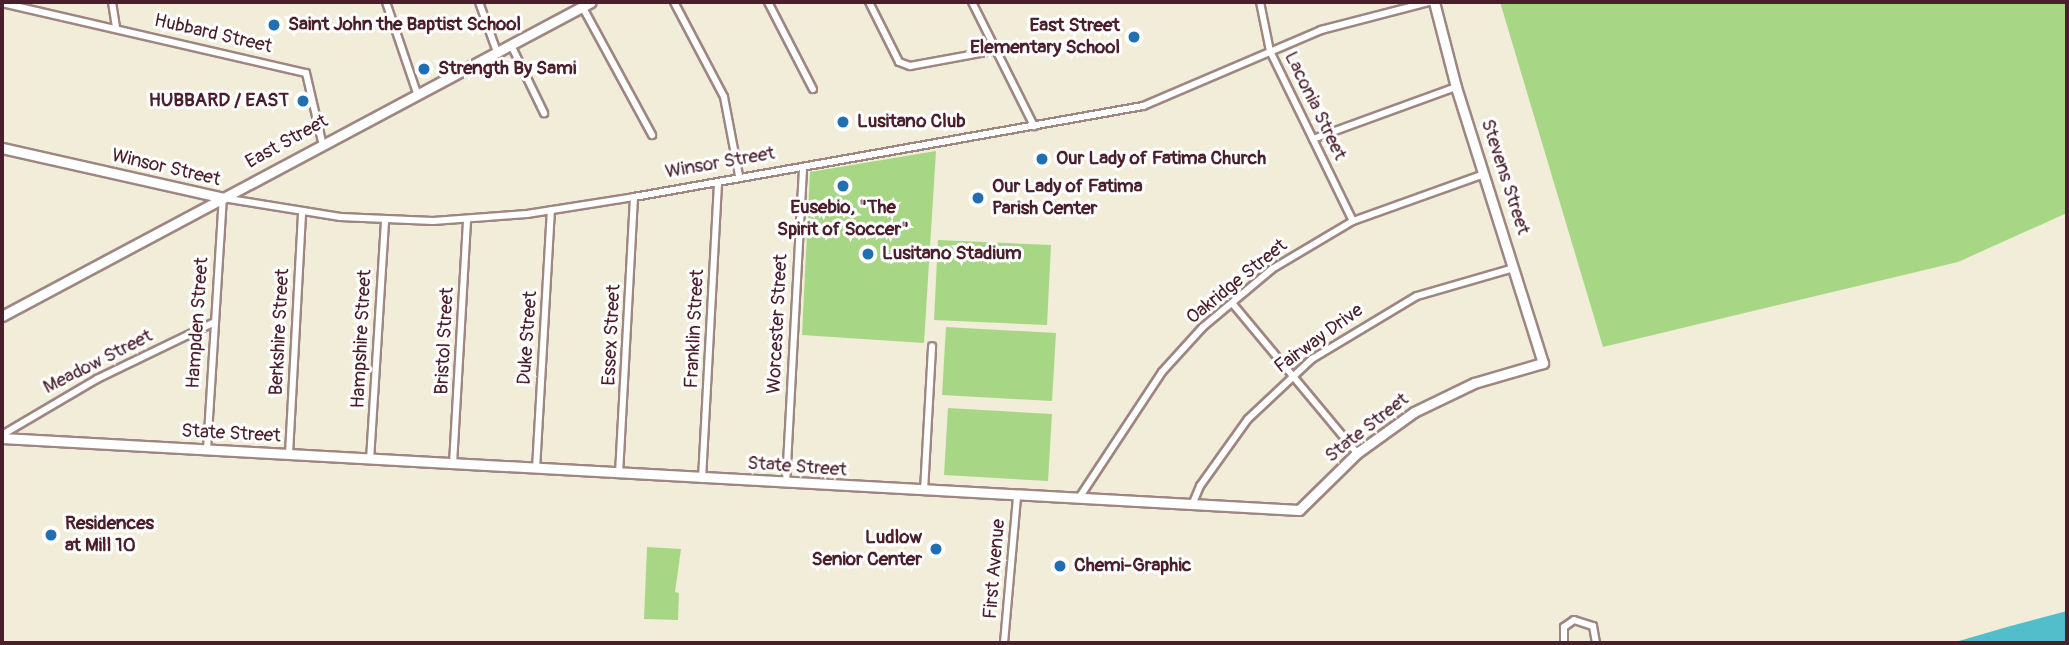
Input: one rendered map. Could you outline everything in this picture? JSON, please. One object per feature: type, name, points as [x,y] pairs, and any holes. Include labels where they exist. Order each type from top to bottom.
[{"type":"street","points":[[112,2],[116,28]]},
{"type":"street","points":[[386,2],[417,93]]},
{"type":"street","points":[[479,2],[497,52]]},
{"type":"street","points":[[674,2],[724,97],[739,176]]},
{"type":"street","points":[[768,2],[813,89]]},
{"type":"street","points":[[869,2],[899,62],[910,66],[997,50]]},
{"type":"street","points":[[972,2],[1034,126]]},
{"type":"street","name":"Laconia Street","points":[[1260,2],[1270,51],[1353,221]]},
{"type":"street","name":"Winsor Street","points":[[2,148],[223,198],[302,212],[385,220],[467,219],[634,197],[1160,101],[1270,51],[1370,14],[1431,2]]},
{"type":"street","name":"Stevens Street","points":[[1431,2],[1516,268],[1543,363]]},
{"type":"street","name":"Hubbard Street","points":[[2,3],[18,4],[306,73],[322,142]]},
{"type":"street","points":[[586,4],[652,135]]},
{"type":"street","name":"East Street","points":[[2,316],[322,142],[586,4]]},
{"type":"street","points":[[511,45],[544,113]]},
{"type":"street","points":[[1313,139],[1456,87]]},
{"type":"street","name":"Worcester Street","points":[[786,484],[803,167]]},
{"type":"street","name":"Oakridge Street","points":[[1078,500],[1162,372],[1232,303],[1272,269],[1353,221],[1484,173]]},
{"type":"street","name":"Franklin Street","points":[[702,479],[718,181]]},
{"type":"street","name":"Essex Street","points":[[619,474],[634,197]]},
{"type":"street","name":"Hampden Street","points":[[207,450],[223,198]]},
{"type":"street","name":"Duke Street","points":[[536,469],[551,210]]},
{"type":"street","name":"Berkshire Street","points":[[289,454],[302,212]]},
{"type":"street","name":"Bristol Street","points":[[453,464],[467,219]]},
{"type":"street","name":"Hampshire Street","points":[[370,460],[385,220]]},
{"type":"street","name":"Fairway Drive","points":[[1192,505],[1200,486],[1236,434],[1291,375],[1344,337],[1417,296],[1485,272],[1516,268]]},
{"type":"street","points":[[1232,303],[1357,453]]},
{"type":"street","name":"Meadow Street","points":[[2,437],[97,379],[213,323]]},
{"type":"street","points":[[924,491],[932,346]]},
{"type":"street","name":"State Street","points":[[2,437],[1017,498],[1299,510],[1357,453],[1450,393],[1543,363]]},
{"type":"street","name":"First Avenue","points":[[1004,643],[1017,498]]},
{"type":"street","points":[[1564,643],[1564,627],[1574,620],[1593,626],[1596,643]]},
{"type":"green space","points":[[1500,2],[2067,2],[2067,213],[1958,262],[1603,347]]},
{"type":"green space","name":"Lusitano Stadium","points":[[936,151],[924,343],[802,335],[810,172]]},
{"type":"green space","points":[[938,240],[1051,245],[1047,325],[934,320]]},
{"type":"green space","points":[[946,327],[1056,333],[1052,401],[942,395]]},
{"type":"green space","points":[[948,408],[1052,414],[1048,481],[944,475]]},
{"type":"green space","points":[[647,547],[681,549],[675,592],[679,593],[678,620],[644,619]]},
{"type":"water","points":[[2067,611],[2067,643],[1952,643],[2007,627]]},
{"type":"place","name":"Saint John the Baptist School","points":[[274,25]]},
{"type":"place","name":"East Street Elementary School","points":[[1134,37]]},
{"type":"place","name":"Strength By Sami","points":[[424,69]]},
{"type":"place","name":"HUBBARD / EAST","points":[[303,101]]},
{"type":"place","name":"Lusitano Club","points":[[843,122]]},
{"type":"place","name":"Our Lady of Fatima Church","points":[[1042,159]]},
{"type":"place","name":"Eusebio, \"The Spirit of Soccer\"","points":[[843,186]]},
{"type":"place","name":"Our Lady of Fatima Parish Center","points":[[978,198]]},
{"type":"place","name":"Lusitano Stadium","points":[[868,254]]},
{"type":"place","name":"Residences at Mill 10","points":[[51,535]]},
{"type":"place","name":"Ludlow Senior Center","points":[[936,549]]},
{"type":"place","name":"Chemi-Graphic","points":[[1060,566]]}]
